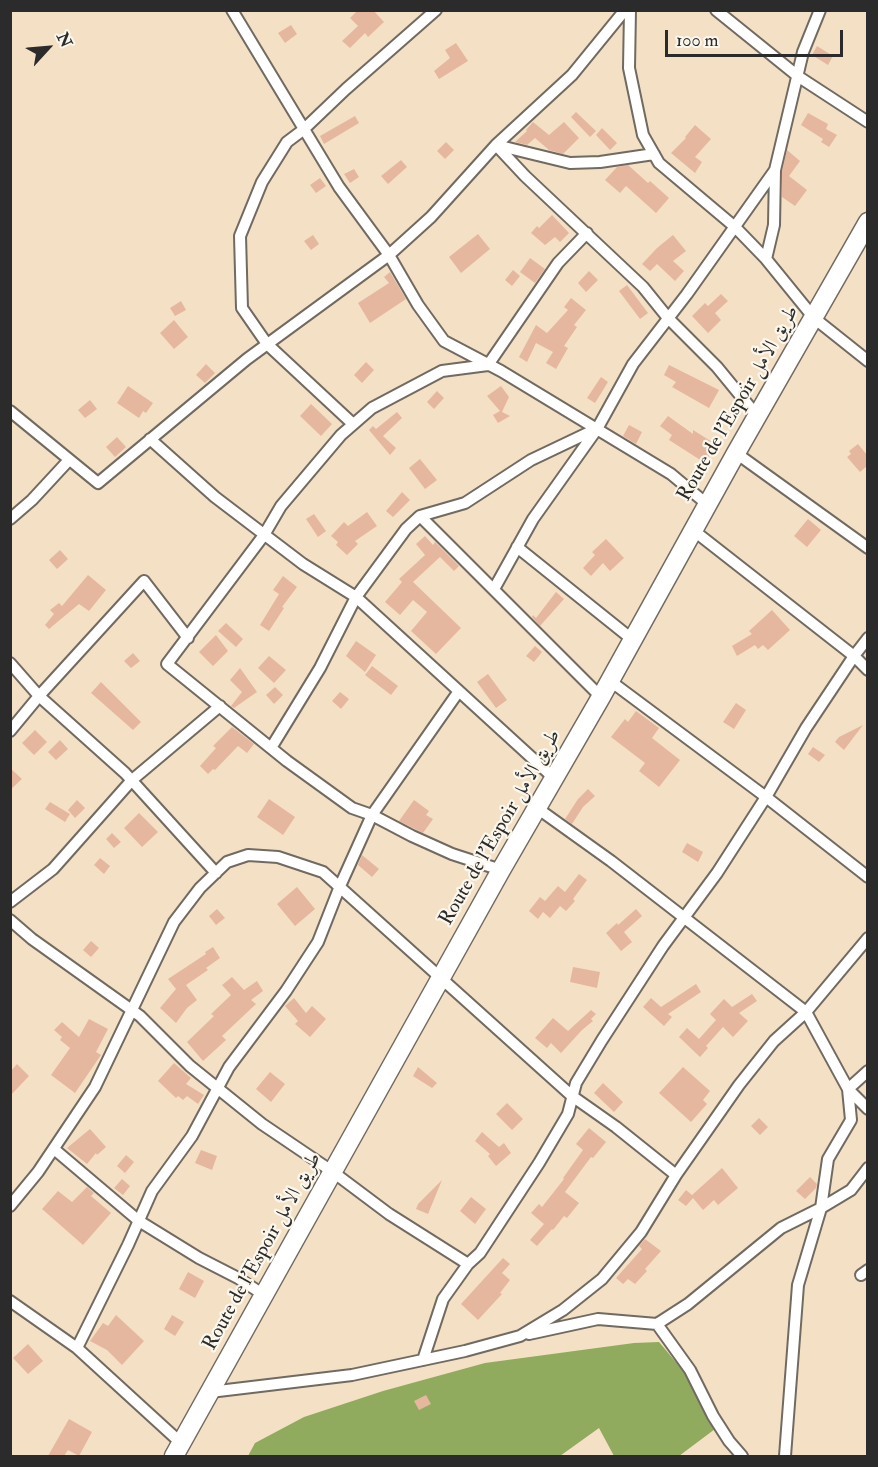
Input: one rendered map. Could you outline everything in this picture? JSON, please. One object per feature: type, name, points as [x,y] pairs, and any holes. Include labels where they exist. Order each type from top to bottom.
[{"type":"highway","name":"Route de l’Espoir طريق الأمل","points":[[178,1450],[501,870],[633,640],[735,453],[758,417],[867,222]]},
{"type":"street","points":[[232,10],[339,187],[389,255],[418,305],[444,341],[671,474],[708,505]]},
{"type":"street","points":[[353,424],[267,344],[242,308],[240,236],[262,182],[287,142],[436,10]]},
{"type":"street","points":[[10,411],[98,483],[267,344],[389,255],[431,217],[496,145],[572,75],[625,10]]},
{"type":"street","points":[[630,10],[629,68],[643,135],[659,163],[735,227],[766,259],[814,318],[867,361]]},
{"type":"street","points":[[716,10],[799,77],[867,122]]},
{"type":"street","points":[[766,259],[774,225],[775,170],[799,77],[803,52],[820,10]]},
{"type":"street","points":[[496,145],[570,163],[600,162],[654,154]]},
{"type":"street","points":[[496,145],[525,176],[643,287],[668,318],[717,367],[758,417]]},
{"type":"street","points":[[494,589],[533,519],[597,429],[633,364],[775,170]]},
{"type":"street","points":[[501,870],[452,854],[372,815],[352,808],[271,748],[167,664],[264,535],[281,506],[341,435],[372,408],[442,371],[488,365],[558,263],[587,232]]},
{"type":"street","points":[[271,748],[320,668],[356,597],[406,529],[420,516],[465,503],[531,460],[597,429]]},
{"type":"street","points":[[150,439],[216,497],[264,535],[303,564],[356,597],[554,778]]},
{"type":"street","points":[[735,453],[867,548]]},
{"type":"street","points":[[10,519],[32,500],[69,460]]},
{"type":"street","points":[[420,516],[494,589],[605,688],[766,797],[867,877]]},
{"type":"street","points":[[693,530],[854,656],[867,670]]},
{"type":"street","points":[[518,547],[633,640]]},
{"type":"street","points":[[10,731],[144,581],[188,638]]},
{"type":"street","points":[[423,1360],[443,1299],[468,1264],[480,1253],[540,1163],[568,1114],[576,1083],[602,1040],[663,946],[717,873],[766,797],[806,728],[867,638]]},
{"type":"street","points":[[10,663],[39,696],[132,780],[216,873]]},
{"type":"street","points":[[77,1348],[152,1191],[192,1136],[229,1066],[286,991],[318,942],[372,815],[459,691]]},
{"type":"street","points":[[10,902],[53,869],[132,780],[220,706]]},
{"type":"street","points":[[537,808],[684,917],[806,1012],[848,1089],[867,1109]]},
{"type":"street","points":[[10,1206],[38,1172],[95,1087],[174,922],[200,888],[227,862],[248,855],[278,857],[323,872],[406,944],[441,979],[572,1096],[616,1127],[676,1175]]},
{"type":"street","points":[[10,920],[42,946],[140,1016],[190,1066],[262,1124],[333,1172],[389,1214],[468,1264]]},
{"type":"street","points":[[520,1336],[563,1310],[602,1279],[641,1232],[676,1175],[746,1076],[774,1041],[806,1012],[867,938]]},
{"type":"street","points":[[848,1089],[867,1071]]},
{"type":"street","points":[[785,1456],[798,1285],[821,1208],[828,1159],[850,1120],[848,1089]]},
{"type":"street","points":[[54,1149],[139,1221],[264,1295]]},
{"type":"street","points":[[210,1392],[352,1375],[598,1319],[657,1324],[688,1304],[781,1228],[851,1190],[867,1168]]},
{"type":"street","points":[[10,1301],[77,1348],[178,1450]]},
{"type":"street","points":[[657,1324],[690,1370],[729,1441],[742,1456]]},
{"type":"green space","points":[[659,1342],[686,1374],[715,1429],[679,1456],[614,1456],[599,1428],[560,1456],[248,1456],[255,1443],[304,1417],[383,1391],[485,1363],[634,1343]]},
{"type":"building","points":[[358,10],[373,10],[384,22],[368,37],[365,33],[350,48],[342,41],[358,26],[350,18]]},
{"type":"building","points":[[291,25],[297,34],[285,43],[278,33]]},
{"type":"building","points":[[456,43],[468,61],[439,79],[434,71],[450,58],[445,50]]},
{"type":"building","points":[[817,46],[833,56],[828,65],[812,55]]},
{"type":"building","points":[[576,112],[596,131],[590,137],[571,117]]},
{"type":"building","points":[[808,113],[828,124],[826,129],[837,135],[829,147],[821,142],[823,139],[801,125]]},
{"type":"building","points":[[355,116],[359,123],[324,144],[320,136]]},
{"type":"building","points":[[533,122],[549,135],[564,122],[579,138],[563,154],[549,150],[535,138],[527,145],[515,142]]},
{"type":"building","points":[[695,125],[711,139],[695,157],[702,162],[695,173],[671,153]]},
{"type":"building","points":[[602,128],[617,143],[610,150],[596,135]]},
{"type":"building","points":[[446,142],[454,150],[445,159],[437,151]]},
{"type":"building","points":[[787,150],[800,161],[789,176],[807,190],[795,206],[782,197],[782,171]]},
{"type":"building","points":[[401,160],[407,167],[388,184],[381,176]]},
{"type":"building","points":[[628,165],[669,198],[656,213],[626,186],[620,193],[605,180],[617,167]]},
{"type":"building","points":[[354,169],[359,177],[350,183],[344,174]]},
{"type":"building","points":[[320,178],[326,186],[316,193],[310,185]]},
{"type":"building","points":[[552,215],[569,233],[560,242],[555,237],[545,245],[531,233]]},
{"type":"building","points":[[478,234],[490,249],[461,273],[449,257]]},
{"type":"building","points":[[313,235],[319,244],[311,250],[304,241]]},
{"type":"building","points":[[673,235],[686,251],[673,261],[684,271],[675,281],[657,264],[650,271],[642,264]]},
{"type":"building","points":[[530,258],[545,269],[535,283],[520,272]]},
{"type":"building","points":[[513,270],[520,276],[512,286],[505,280]]},
{"type":"building","points":[[589,271],[598,280],[586,292],[578,283]]},
{"type":"building","points":[[390,272],[406,299],[370,323],[358,303],[389,283],[384,277]]},
{"type":"building","points":[[627,285],[648,313],[640,319],[619,291]]},
{"type":"building","points":[[721,294],[728,301],[715,313],[721,320],[708,333],[692,316],[705,303],[708,306]]},
{"type":"building","points":[[571,298],[586,310],[574,325],[577,327],[564,346],[568,348],[556,369],[546,363],[553,352],[536,343],[527,362],[519,357],[536,325],[547,333],[568,310],[564,307]]},
{"type":"building","points":[[181,301],[186,310],[175,316],[170,308]]},
{"type":"building","points":[[174,320],[188,337],[174,349],[160,333]]},
{"type":"building","points":[[366,362],[374,370],[362,383],[354,375]]},
{"type":"building","points":[[206,364],[215,373],[205,383],[196,375]]},
{"type":"building","points":[[669,365],[719,390],[709,408],[672,387],[676,382],[664,375]]},
{"type":"building","points":[[601,377],[608,382],[595,403],[587,398]]},
{"type":"building","points":[[128,386],[153,403],[146,413],[143,411],[139,418],[117,403]]},
{"type":"building","points":[[501,386],[509,397],[502,412],[510,416],[498,423],[493,415],[500,411],[487,396]]},
{"type":"building","points":[[437,391],[444,398],[434,409],[427,402]]},
{"type":"building","points":[[90,400],[97,409],[85,418],[78,410]]},
{"type":"building","points":[[311,404],[332,424],[321,436],[300,416]]},
{"type":"building","points":[[397,412],[402,418],[383,436],[396,448],[390,455],[369,430],[373,426],[376,429]]},
{"type":"building","points":[[668,416],[693,434],[693,430],[717,445],[705,463],[669,440],[672,435],[660,426]]},
{"type":"building","points":[[629,425],[642,432],[636,444],[623,436]]},
{"type":"building","points":[[117,437],[126,447],[115,457],[106,447]]},
{"type":"building","points":[[858,444],[867,455],[867,466],[860,472],[847,457],[851,454],[849,451]]},
{"type":"building","points":[[420,459],[437,480],[425,489],[409,468]]},
{"type":"building","points":[[402,492],[410,500],[393,517],[386,511]]},
{"type":"building","points":[[367,512],[377,526],[355,541],[358,544],[347,555],[336,545],[338,542],[331,536],[344,522],[348,526]]},
{"type":"building","points":[[314,514],[326,531],[318,537],[306,519]]},
{"type":"building","points":[[808,519],[821,530],[807,547],[794,536]]},
{"type":"building","points":[[425,536],[433,545],[435,542],[459,566],[454,571],[440,557],[413,582],[461,628],[436,654],[411,631],[427,612],[413,600],[400,615],[385,602],[402,582],[399,579],[425,555],[416,544]]},
{"type":"building","points":[[606,539],[624,558],[610,571],[603,563],[591,576],[583,568],[595,555],[592,552]]},
{"type":"building","points":[[60,550],[68,559],[57,569],[49,560]]},
{"type":"building","points":[[88,575],[106,590],[89,611],[79,604],[49,629],[45,625],[54,614],[50,610],[59,603],[62,606]]},
{"type":"building","points":[[283,576],[297,587],[282,607],[284,608],[269,631],[260,625],[279,594],[273,590]]},
{"type":"building","points":[[556,592],[564,599],[540,626],[532,617],[533,615],[536,618]]},
{"type":"building","points":[[772,610],[790,630],[768,650],[763,645],[758,649],[755,645],[737,656],[732,646],[752,634],[749,631]]},
{"type":"building","points":[[226,623],[243,639],[236,647],[218,631]]},
{"type":"building","points":[[216,635],[228,651],[213,666],[199,652]]},
{"type":"building","points":[[356,641],[376,655],[365,672],[346,656]]},
{"type":"building","points":[[535,646],[542,652],[534,662],[526,656]]},
{"type":"building","points":[[133,653],[140,661],[131,668],[124,661]]},
{"type":"building","points":[[269,656],[286,670],[274,683],[258,668]]},
{"type":"building","points":[[372,666],[398,686],[391,695],[365,675]]},
{"type":"building","points":[[240,668],[257,692],[234,708],[231,706],[242,692],[230,680]]},
{"type":"building","points":[[488,674],[507,700],[496,708],[477,682]]},
{"type":"building","points":[[101,682],[141,722],[133,730],[91,693]]},
{"type":"building","points":[[275,687],[283,695],[274,704],[266,695]]},
{"type":"building","points":[[340,692],[349,699],[341,709],[332,701]]},
{"type":"building","points":[[736,703],[746,710],[734,729],[723,722]]},
{"type":"building","points":[[636,711],[659,728],[652,738],[680,760],[659,787],[639,771],[645,763],[611,737],[625,719],[628,722]]},
{"type":"building","points":[[863,725],[844,750],[835,742],[839,737]]},
{"type":"building","points":[[232,727],[254,744],[247,753],[238,746],[215,770],[213,769],[208,774],[200,766],[216,748],[213,746]]},
{"type":"building","points":[[35,730],[47,742],[34,755],[22,743]]},
{"type":"building","points":[[60,740],[68,749],[56,760],[48,752]]},
{"type":"building","points":[[813,747],[825,755],[819,762],[808,754]]},
{"type":"building","points":[[10,768],[22,779],[10,790]]},
{"type":"building","points":[[588,789],[595,796],[583,807],[572,824],[565,819],[578,799]]},
{"type":"building","points":[[269,799],[295,817],[283,835],[257,817]]},
{"type":"building","points":[[77,800],[85,808],[75,818],[68,810]]},
{"type":"building","points":[[414,800],[429,811],[426,815],[433,819],[423,833],[399,821]]},
{"type":"building","points":[[50,802],[70,814],[65,822],[45,809]]},
{"type":"building","points":[[139,813],[158,832],[142,847],[124,828]]},
{"type":"building","points":[[112,833],[121,842],[114,848],[106,839]]},
{"type":"building","points":[[687,843],[703,852],[698,862],[682,852]]},
{"type":"building","points":[[362,855],[379,869],[372,877],[358,865]]},
{"type":"building","points":[[100,858],[110,866],[104,874],[94,865]]},
{"type":"building","points":[[579,874],[587,880],[573,899],[575,901],[566,911],[560,906],[550,918],[543,912],[538,919],[529,911],[540,897],[545,901],[558,886],[565,892]]},
{"type":"building","points":[[297,887],[315,909],[295,926],[277,904]]},
{"type":"building","points":[[217,909],[225,918],[216,925],[209,916]]},
{"type":"building","points":[[636,909],[642,916],[624,932],[632,942],[621,951],[606,933]]},
{"type":"building","points":[[91,941],[99,948],[91,957],[83,950]]},
{"type":"building","points":[[213,947],[220,958],[206,968],[208,970],[186,985],[197,1000],[187,1008],[176,1023],[160,1008],[176,989],[168,979]]},
{"type":"building","points":[[573,967],[600,972],[597,988],[570,982]]},
{"type":"building","points":[[232,977],[244,990],[257,981],[263,991],[251,1000],[256,1004],[222,1036],[226,1040],[203,1061],[187,1042],[214,1016],[211,1014],[231,995],[222,985]]},
{"type":"building","points":[[696,984],[701,992],[668,1014],[672,1017],[664,1026],[643,1007],[651,998],[661,1007]]},
{"type":"building","points":[[752,994],[757,1001],[739,1013],[748,1021],[733,1037],[723,1027],[706,1046],[708,1048],[700,1057],[679,1037],[687,1028],[699,1039],[716,1020],[710,1014],[724,999],[732,1007]]},
{"type":"building","points":[[294,998],[306,1013],[312,1006],[326,1019],[310,1037],[295,1024],[298,1021],[285,1006]]},
{"type":"building","points":[[591,1010],[596,1014],[591,1019],[593,1021],[561,1053],[551,1043],[547,1048],[535,1038],[553,1018],[568,1031]]},
{"type":"building","points":[[89,1019],[108,1029],[96,1052],[101,1055],[75,1093],[51,1075],[70,1048],[60,1040],[62,1037],[54,1030],[62,1022],[79,1037]]},
{"type":"building","points":[[174,1063],[191,1078],[186,1084],[204,1095],[198,1104],[187,1096],[183,1100],[178,1096],[176,1098],[158,1081]]},
{"type":"building","points":[[17,1064],[29,1076],[10,1096],[10,1072]]},
{"type":"building","points":[[418,1067],[437,1083],[432,1088],[413,1076]]},
{"type":"building","points":[[683,1067],[710,1091],[703,1100],[707,1104],[691,1122],[659,1093]]},
{"type":"building","points":[[270,1072],[285,1084],[271,1102],[256,1089]]},
{"type":"building","points":[[603,1083],[623,1102],[614,1112],[594,1093]]},
{"type":"building","points":[[507,1103],[523,1119],[512,1130],[496,1114]]},
{"type":"building","points":[[759,1118],[768,1127],[760,1135],[751,1126]]},
{"type":"building","points":[[589,1128],[606,1142],[593,1158],[591,1157],[565,1192],[579,1203],[567,1218],[564,1216],[537,1246],[530,1240],[544,1224],[531,1213],[539,1204],[542,1207],[564,1179],[583,1150],[576,1144]]},
{"type":"building","points":[[90,1129],[106,1147],[97,1155],[96,1153],[87,1164],[67,1148]]},
{"type":"building","points":[[482,1132],[499,1147],[504,1143],[511,1153],[496,1166],[488,1156],[490,1154],[475,1141]]},
{"type":"building","points":[[201,1150],[217,1156],[212,1170],[195,1163]]},
{"type":"building","points":[[126,1155],[134,1162],[125,1173],[117,1166]]},
{"type":"building","points":[[722,1168],[738,1188],[718,1205],[714,1200],[703,1210],[693,1198],[686,1206],[678,1200],[686,1190],[692,1195]]},
{"type":"building","points":[[810,1177],[817,1184],[805,1199],[796,1191]]},
{"type":"building","points":[[122,1179],[130,1186],[123,1195],[114,1188]]},
{"type":"building","points":[[442,1180],[428,1214],[416,1209],[418,1204]]},
{"type":"building","points":[[87,1187],[94,1193],[91,1196],[111,1213],[83,1245],[42,1209],[58,1191],[72,1202]]},
{"type":"building","points":[[471,1197],[486,1209],[475,1224],[460,1211]]},
{"type":"building","points":[[645,1239],[661,1251],[635,1284],[628,1279],[623,1284],[616,1278],[642,1249],[639,1246]]},
{"type":"building","points":[[503,1258],[510,1264],[502,1273],[510,1280],[500,1293],[502,1294],[478,1320],[461,1304]]},
{"type":"building","points":[[188,1272],[204,1281],[195,1298],[179,1289]]},
{"type":"building","points":[[116,1315],[144,1341],[122,1365],[107,1350],[90,1341],[103,1323],[108,1326]]},
{"type":"building","points":[[172,1315],[184,1322],[175,1336],[164,1329]]},
{"type":"building","points":[[28,1344],[43,1361],[28,1374],[13,1358]]},
{"type":"building","points":[[426,1395],[431,1404],[419,1410],[414,1401]]},
{"type":"building","points":[[69,1419],[92,1432],[79,1456],[68,1450],[64,1456],[48,1456]]}]
